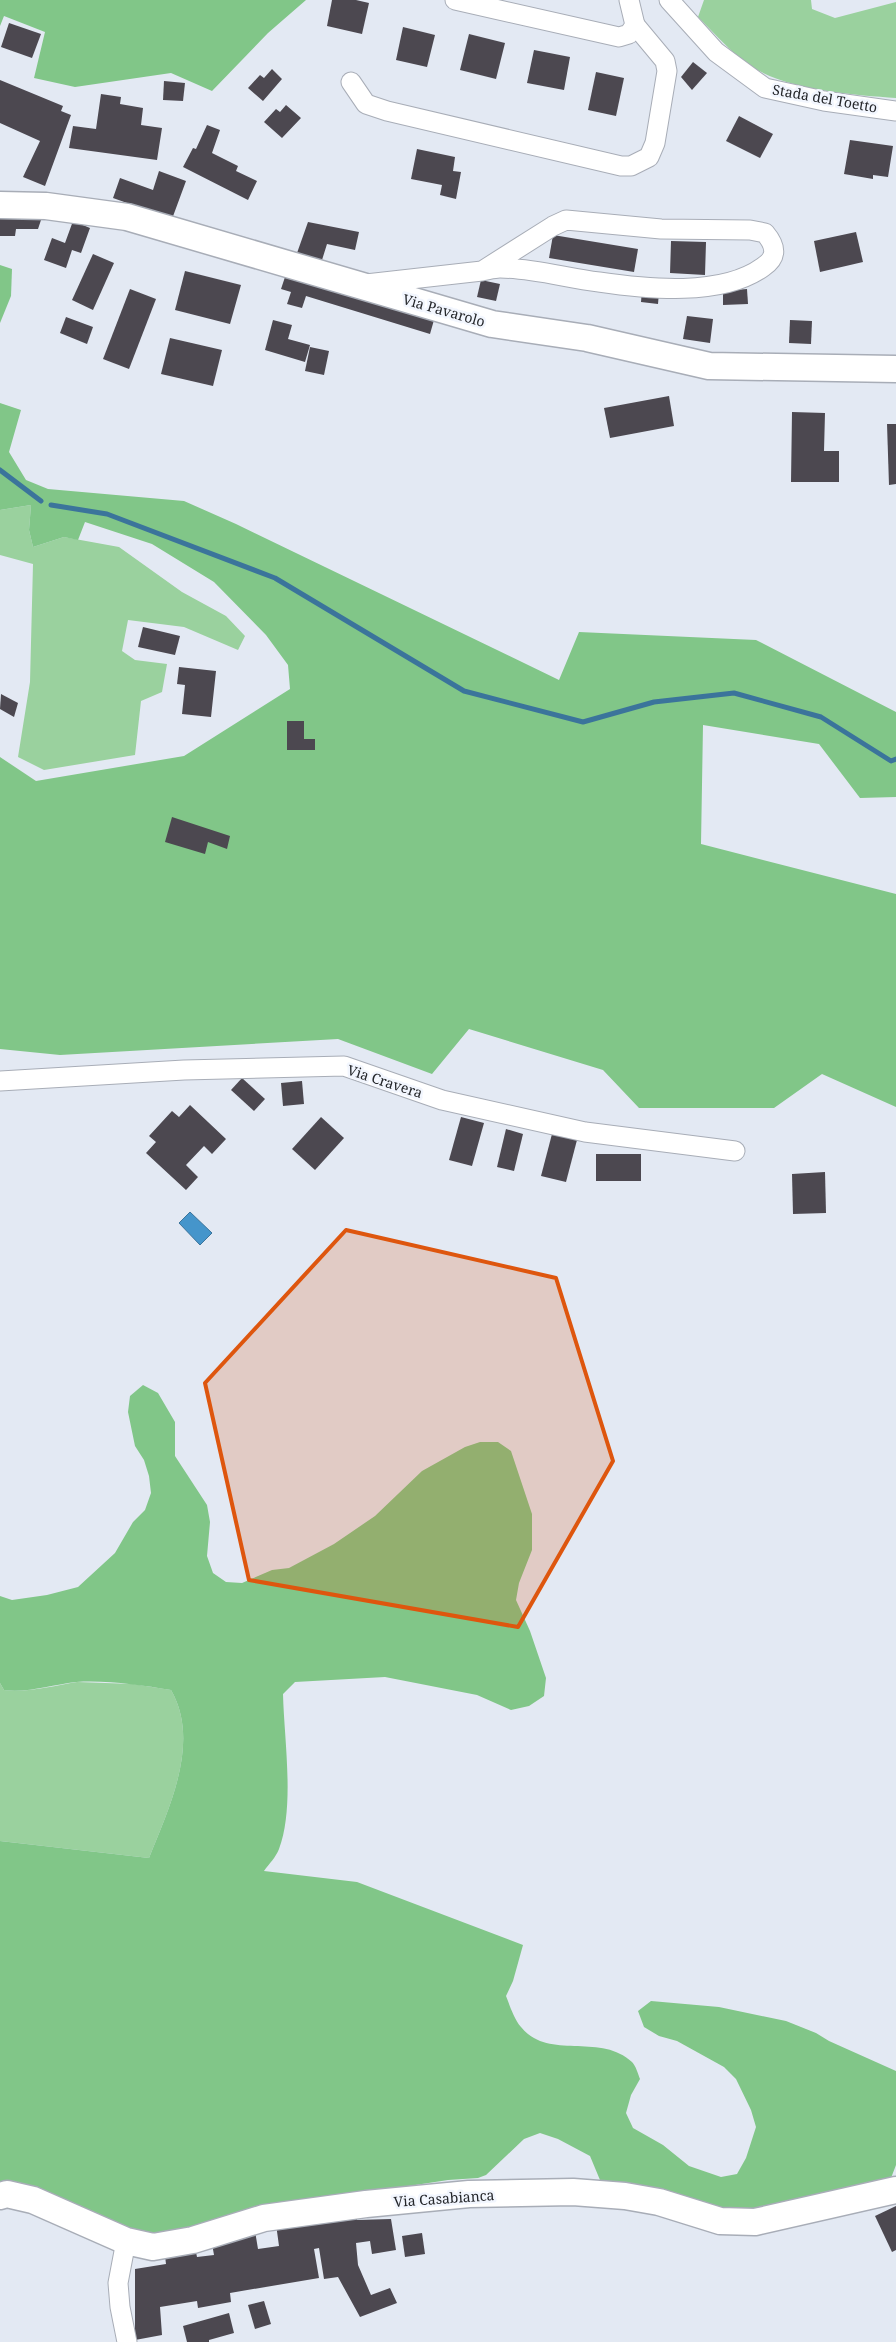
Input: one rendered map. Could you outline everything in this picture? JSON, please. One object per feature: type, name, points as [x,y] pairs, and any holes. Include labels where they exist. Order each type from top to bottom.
[{"type":"street","points":[[455,0],[619,37],[629,34],[635,24]]},
{"type":"street","points":[[351,82],[366,104],[387,111],[621,166],[631,166],[649,158],[655,143],[667,71],[665,61],[635,24],[629,0]]},
{"type":"street","name":"Stada del Toetto","points":[[669,0],[716,52],[765,88],[824,101],[896,111]]},
{"type":"street","name":"Via Pavarolo","points":[[0,205],[46,206],[127,217],[492,324],[587,338],[709,366],[896,370]]},
{"type":"street","points":[[360,286],[482,271],[499,268],[600,282],[697,288],[740,280],[770,263],[775,253],[773,242],[765,233],[750,230],[661,229],[566,220],[553,226],[482,271]]},
{"type":"street","name":"Via Cravera","points":[[0,1082],[184,1070],[344,1066],[442,1100],[585,1132],[734,1151]]},
{"type":"street","name":"Via Casabianca","points":[[0,2196],[7,2194],[33,2200],[126,2241],[153,2247],[193,2240],[264,2218],[366,2204],[469,2194],[573,2192],[625,2196],[660,2202],[720,2222],[754,2222],[896,2190]]},
{"type":"street","points":[[126,2241],[118,2283],[127,2342]]},
{"type":"highlighted area","points":[[346,1230],[556,1278],[613,1461],[518,1627],[249,1580],[205,1383]]},
{"type":"green space","points":[[0,0],[306,0],[268,33],[212,91],[171,73],[75,87],[34,78],[45,32],[4,16],[0,26]]},
{"type":"green space","points":[[704,0],[811,0],[812,9],[835,18],[896,2],[896,98],[856,95],[793,84],[755,69],[739,58],[698,17]]},
{"type":"green space","points":[[0,265],[12,269],[11,296],[0,323]]},
{"type":"green space","points":[[0,403],[21,410],[9,452],[26,480],[48,489],[184,501],[236,524],[559,680],[579,632],[756,640],[896,712],[896,797],[860,798],[819,744],[703,725],[701,844],[896,894],[896,1107],[822,1074],[774,1108],[639,1108],[603,1070],[469,1029],[432,1074],[338,1039],[60,1055],[0,1049],[0,757],[36,781],[184,756],[290,689],[288,665],[266,635],[214,582],[152,544],[85,522],[78,540],[64,537],[33,547],[29,530],[31,505],[0,510]]},
{"type":"green space","points":[[31,505],[29,530],[33,547],[64,537],[119,547],[182,592],[226,616],[245,636],[238,650],[184,627],[128,620],[122,651],[135,660],[167,664],[162,692],[141,701],[135,755],[44,770],[18,757],[30,682],[33,564],[0,555],[0,510]]},
{"type":"green space","points":[[143,1385],[158,1393],[175,1422],[175,1456],[207,1505],[210,1522],[207,1556],[213,1573],[226,1582],[242,1583],[272,1570],[289,1568],[334,1544],[375,1516],[422,1471],[465,1447],[480,1442],[498,1442],[511,1451],[532,1514],[532,1550],[519,1583],[516,1600],[530,1631],[546,1678],[544,1696],[529,1706],[511,1710],[477,1695],[385,1677],[295,1682],[283,1694],[288,1793],[284,1832],[278,1852],[264,1871],[357,1882],[523,1945],[513,1981],[506,1996],[514,2016],[521,2027],[532,2037],[545,2043],[605,2049],[619,2053],[632,2062],[640,2079],[631,2095],[626,2113],[633,2128],[663,2145],[689,2166],[721,2177],[737,2174],[746,2158],[756,2127],[751,2110],[736,2079],[724,2067],[677,2041],[659,2036],[644,2027],[638,2011],[651,2001],[719,2007],[786,2021],[896,2071],[896,2165],[891,2178],[747,2211],[702,2205],[600,2180],[590,2156],[558,2139],[540,2133],[524,2139],[486,2175],[478,2178],[448,2180],[298,2203],[163,2238],[137,2238],[0,2186],[0,1841],[149,1858],[173,1797],[179,1775],[183,1731],[179,1710],[171,1690],[123,1683],[76,1682],[31,1690],[13,1691],[4,1690],[0,1683],[0,1596],[12,1600],[47,1595],[78,1587],[115,1553],[133,1522],[145,1510],[151,1493],[149,1476],[144,1460],[135,1446],[128,1412],[130,1396]]},
{"type":"green space","points":[[77,1682],[133,1684],[171,1690],[179,1710],[183,1731],[182,1753],[173,1797],[149,1858],[0,1841],[0,1683],[4,1690],[22,1691]]},
{"type":"water","points":[[190,1212],[212,1233],[200,1245],[179,1223]]},
{"type":"building","points":[[332,0],[356,0],[369,3],[362,34],[327,26]]},
{"type":"building","points":[[9,23],[41,34],[32,58],[1,47]]},
{"type":"building","points":[[403,27],[435,35],[427,67],[396,60]]},
{"type":"building","points":[[469,34],[505,43],[496,79],[460,70]]},
{"type":"building","points":[[534,50],[570,57],[564,90],[527,83]]},
{"type":"building","points":[[693,62],[707,73],[692,90],[681,77]]},
{"type":"building","points":[[272,69],[282,79],[263,101],[248,88],[260,75],[264,78]]},
{"type":"building","points":[[596,72],[624,78],[616,116],[588,110]]},
{"type":"building","points":[[0,80],[63,106],[61,111],[71,115],[45,186],[23,177],[40,141],[0,123]]},
{"type":"building","points":[[164,81],[185,83],[183,101],[163,100]]},
{"type":"building","points":[[101,94],[121,97],[120,104],[143,108],[141,125],[162,128],[157,160],[69,148],[73,126],[96,129]]},
{"type":"building","points":[[286,105],[301,118],[282,138],[264,122],[276,109],[280,112]]},
{"type":"building","points":[[739,116],[773,134],[760,158],[726,141]]},
{"type":"building","points":[[207,125],[220,130],[212,153],[238,166],[236,171],[257,181],[248,200],[183,167],[193,148],[196,149]]},
{"type":"building","points":[[850,140],[893,146],[888,177],[873,175],[873,179],[844,174]]},
{"type":"building","points":[[417,149],[455,157],[453,171],[461,172],[456,199],[440,195],[442,185],[411,179]]},
{"type":"building","points":[[159,171],[186,181],[172,219],[113,198],[120,178],[153,190]]},
{"type":"building","points":[[0,210],[44,211],[38,229],[16,229],[15,236],[0,236]]},
{"type":"building","points":[[73,221],[90,228],[81,253],[72,250],[66,268],[44,260],[52,238],[65,243]]},
{"type":"building","points":[[308,222],[359,232],[355,250],[327,244],[322,260],[297,253]]},
{"type":"building","points":[[856,232],[863,262],[820,272],[814,241]]},
{"type":"building","points":[[553,235],[638,249],[634,272],[549,258]]},
{"type":"building","points":[[671,241],[706,242],[705,275],[670,273]]},
{"type":"building","points":[[93,254],[114,263],[93,310],[72,300]]},
{"type":"building","points":[[288,268],[436,313],[430,334],[306,296],[302,308],[287,304],[291,292],[281,289]]},
{"type":"building","points":[[185,271],[241,285],[230,324],[175,310]]},
{"type":"building","points":[[481,280],[500,284],[496,301],[477,297]]},
{"type":"building","points":[[130,289],[156,299],[129,369],[103,359]]},
{"type":"building","points":[[747,289],[748,304],[723,305],[723,291]]},
{"type":"building","points":[[642,290],[659,292],[658,304],[641,302]]},
{"type":"building","points":[[687,316],[713,319],[710,343],[683,339]]},
{"type":"building","points":[[66,317],[93,327],[87,344],[60,333]]},
{"type":"building","points":[[273,320],[292,325],[288,339],[310,345],[305,362],[265,350]]},
{"type":"building","points":[[790,320],[812,321],[811,344],[789,343]]},
{"type":"building","points":[[170,338],[222,350],[213,386],[161,374]]},
{"type":"building","points":[[310,347],[329,351],[324,375],[305,371]]},
{"type":"building","points":[[669,396],[674,426],[610,438],[604,408]]},
{"type":"building","points":[[792,412],[825,413],[824,451],[839,451],[839,482],[791,482]]},
{"type":"building","points":[[887,424],[896,424],[896,484],[889,485]]},
{"type":"building","points":[[143,627],[180,636],[175,655],[138,647]]},
{"type":"building","points":[[179,667],[216,671],[211,717],[182,714],[185,685],[177,684]]},
{"type":"building","points":[[1,694],[18,703],[14,717],[0,709]]},
{"type":"building","points":[[287,721],[304,721],[304,739],[315,739],[315,750],[287,750]]},
{"type":"building","points":[[172,817],[230,836],[227,849],[208,842],[205,854],[165,842]]},
{"type":"building","points":[[242,1078],[265,1099],[254,1111],[231,1090]]},
{"type":"building","points":[[302,1081],[304,1104],[283,1106],[281,1083]]},
{"type":"building","points":[[190,1105],[226,1139],[212,1154],[204,1146],[186,1165],[198,1177],[186,1190],[146,1153],[156,1142],[149,1136],[172,1111],[179,1117]]},
{"type":"building","points":[[321,1117],[344,1138],[315,1170],[292,1149]]},
{"type":"building","points":[[461,1117],[484,1123],[472,1166],[449,1160]]},
{"type":"building","points":[[506,1129],[523,1134],[514,1171],[497,1167]]},
{"type":"building","points":[[552,1134],[577,1140],[566,1182],[541,1176]]},
{"type":"building","points":[[596,1154],[641,1154],[641,1181],[596,1181]]},
{"type":"building","points":[[825,1172],[826,1213],[793,1214],[792,1174]]},
{"type":"building","points":[[896,2206],[896,2250],[892,2252],[875,2216]]},
{"type":"building","points":[[356,2211],[357,2220],[391,2219],[396,2250],[372,2254],[370,2241],[356,2243],[358,2265],[371,2295],[390,2288],[397,2303],[360,2317],[338,2277],[324,2279],[319,2248],[314,2249],[319,2278],[230,2293],[231,2302],[198,2308],[197,2301],[160,2307],[162,2335],[135,2340],[135,2269],[166,2264],[164,2248],[194,2243],[197,2257],[214,2255],[211,2238],[255,2231],[258,2249],[279,2246],[276,2224]]},
{"type":"building","points":[[422,2233],[425,2254],[405,2257],[402,2236]]},
{"type":"building","points":[[264,2301],[271,2324],[255,2329],[248,2305]]},
{"type":"building","points":[[229,2313],[234,2333],[209,2340],[209,2342],[187,2342],[183,2326]]},
{"type":"waterway","points":[[0,470],[41,501]]},
{"type":"waterway","points":[[51,505],[107,514],[275,578],[464,691],[583,722],[654,702],[734,693],[821,717],[891,761],[896,759]]}]
